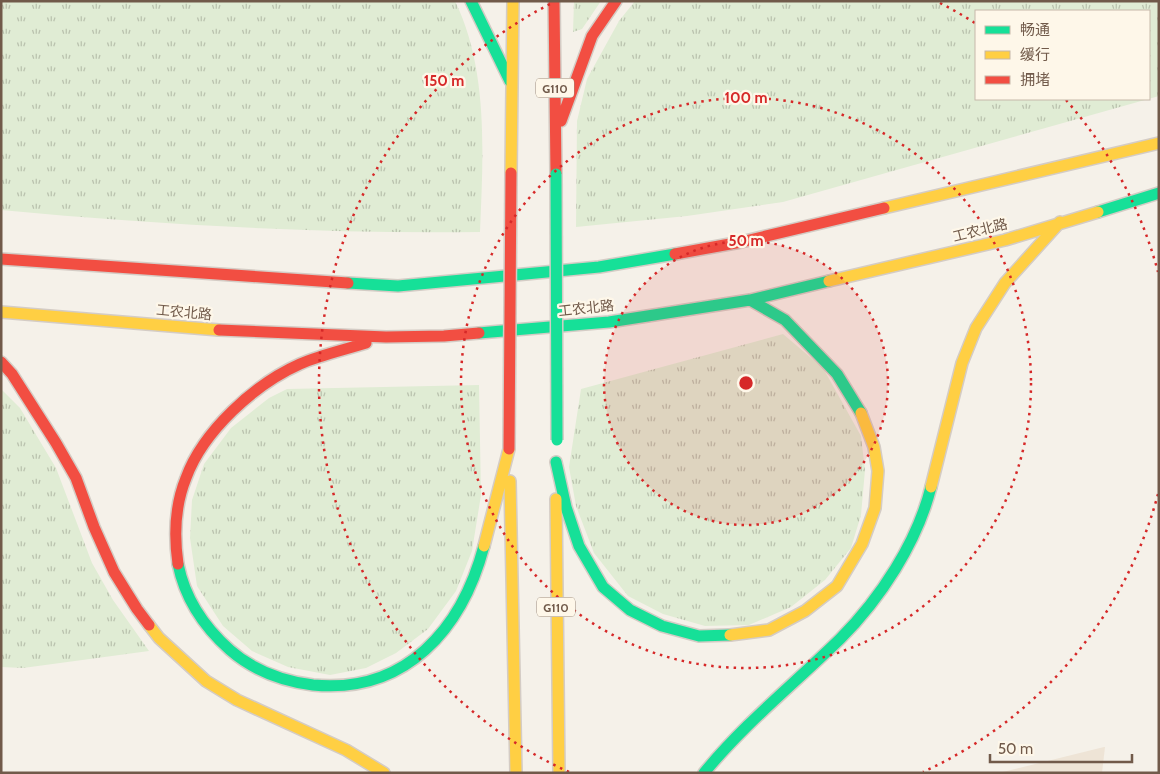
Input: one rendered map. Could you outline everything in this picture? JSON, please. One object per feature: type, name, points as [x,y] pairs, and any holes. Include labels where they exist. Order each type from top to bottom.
[{"type":"highway","points":[[472,1],[512,86]]},
{"type":"highway","points":[[513,1],[509,449],[516,773]]},
{"type":"highway","name":"G110","points":[[554,1],[557,440],[556,683],[558,773]]},
{"type":"highway","points":[[555,136],[592,36],[616,1]]},
{"type":"highway","points":[[1,259],[398,286],[599,267],[741,242],[1155,144],[1159,130]]},
{"type":"highway","name":"工农北路","points":[[1,312],[237,332],[386,337],[444,336],[609,322],[750,300],[1005,240],[1159,193]]},
{"type":"highway","points":[[704,773],[717,757],[776,698],[841,638],[880,592],[904,553],[925,510],[962,363],[976,328],[1005,283],[1060,222]]},
{"type":"highway","points":[[556,462],[566,507],[579,546],[603,587],[630,610],[662,626],[699,636],[732,635],[769,630],[805,612],[836,586],[862,544],[875,508],[878,471],[874,447],[861,412],[837,374],[785,320],[750,300]]},
{"type":"highway","points":[[386,337],[300,364],[268,382],[227,416],[198,452],[180,493],[176,537],[178,564],[187,596],[206,626],[231,652],[257,670],[284,679],[310,684],[339,685],[359,684],[383,676],[422,654],[449,624],[467,596],[482,553],[509,449]]},
{"type":"highway","points":[[1,362],[12,374],[56,443],[76,478],[94,527],[114,572],[137,609],[159,638],[206,681],[237,700],[346,750],[384,773]]},
{"type":"shaded area","points":[[1104,747],[1102,773],[999,773]]},
{"type":"green space","points":[[1,1],[455,1],[466,28],[474,56],[479,85],[482,144],[480,232],[300,230],[120,220],[1,210]]},
{"type":"green space","points":[[574,1],[601,1],[582,29],[573,32]]},
{"type":"green space","points":[[635,1],[1159,1],[1159,96],[1150,99],[1150,10],[975,10],[975,100],[1144,100],[783,202],[687,216],[576,227],[577,121],[587,79],[619,21]]},
{"type":"green space","points":[[783,334],[823,368],[861,436],[865,470],[861,515],[851,548],[825,580],[791,607],[749,625],[705,626],[663,614],[628,596],[594,553],[576,506],[569,467],[581,389]]},
{"type":"green space","points":[[479,385],[481,495],[472,551],[456,591],[428,629],[396,653],[366,668],[330,675],[288,667],[252,651],[223,626],[197,586],[190,538],[192,500],[204,464],[231,428],[269,398],[287,389]]},
{"type":"green space","points":[[1,389],[20,408],[56,468],[92,563],[113,600],[149,651],[23,668],[1,667]]},
{"type":"traffic: fast","points":[[471,1],[510,81]]},
{"type":"traffic: fast","points":[[556,174],[557,440]]},
{"type":"traffic: fast","points":[[1098,212],[1159,193]]},
{"type":"traffic: fast","points":[[348,283],[398,286],[599,267],[675,254]]},
{"type":"traffic: fast","points":[[479,333],[609,322],[750,300],[829,281]]},
{"type":"traffic: fast","points":[[750,300],[785,320],[837,374],[861,413]]},
{"type":"traffic: fast","points":[[556,462],[566,507],[579,546],[603,587],[630,610],[662,626],[699,636],[730,635]]},
{"type":"traffic: fast","points":[[704,773],[752,721],[840,639],[869,606],[883,588],[907,549],[925,508],[931,487]]},
{"type":"traffic: fast","points":[[178,564],[185,589],[197,612],[212,632],[239,657],[269,674],[290,681],[313,685],[346,685],[376,679],[402,667],[425,650],[445,629],[461,604],[474,576],[484,546]]},
{"type":"traffic: slow","points":[[511,173],[513,1]]},
{"type":"traffic: slow","points":[[884,208],[1159,143]]},
{"type":"traffic: slow","points":[[829,281],[1005,240],[1098,212]]},
{"type":"traffic: slow","points":[[931,487],[962,363],[976,328],[1005,283],[1060,222]]},
{"type":"traffic: slow","points":[[1,312],[219,330]]},
{"type":"traffic: slow","points":[[730,635],[769,630],[805,611],[837,586],[862,544],[875,508],[878,471],[874,447],[861,413]]},
{"type":"traffic: slow","points":[[484,546],[509,449]]},
{"type":"traffic: slow","points":[[510,481],[516,773]]},
{"type":"traffic: slow","points":[[556,499],[559,773]]},
{"type":"traffic: slow","points":[[149,625],[159,638],[206,681],[237,700],[346,750],[384,773]]},
{"type":"traffic: jam","points":[[554,1],[556,174]]},
{"type":"traffic: jam","points":[[561,121],[592,36],[616,1]]},
{"type":"traffic: jam","points":[[509,449],[511,173]]},
{"type":"traffic: jam","points":[[675,254],[741,242],[884,208]]},
{"type":"traffic: jam","points":[[1,259],[348,283]]},
{"type":"traffic: jam","points":[[219,330],[386,337],[479,333]]},
{"type":"traffic: jam","points":[[178,564],[176,521],[182,488],[194,460],[218,427],[249,396],[283,373],[324,355],[366,343]]},
{"type":"traffic: jam","points":[[1,362],[12,374],[76,478],[94,527],[114,572],[149,625]]}]
